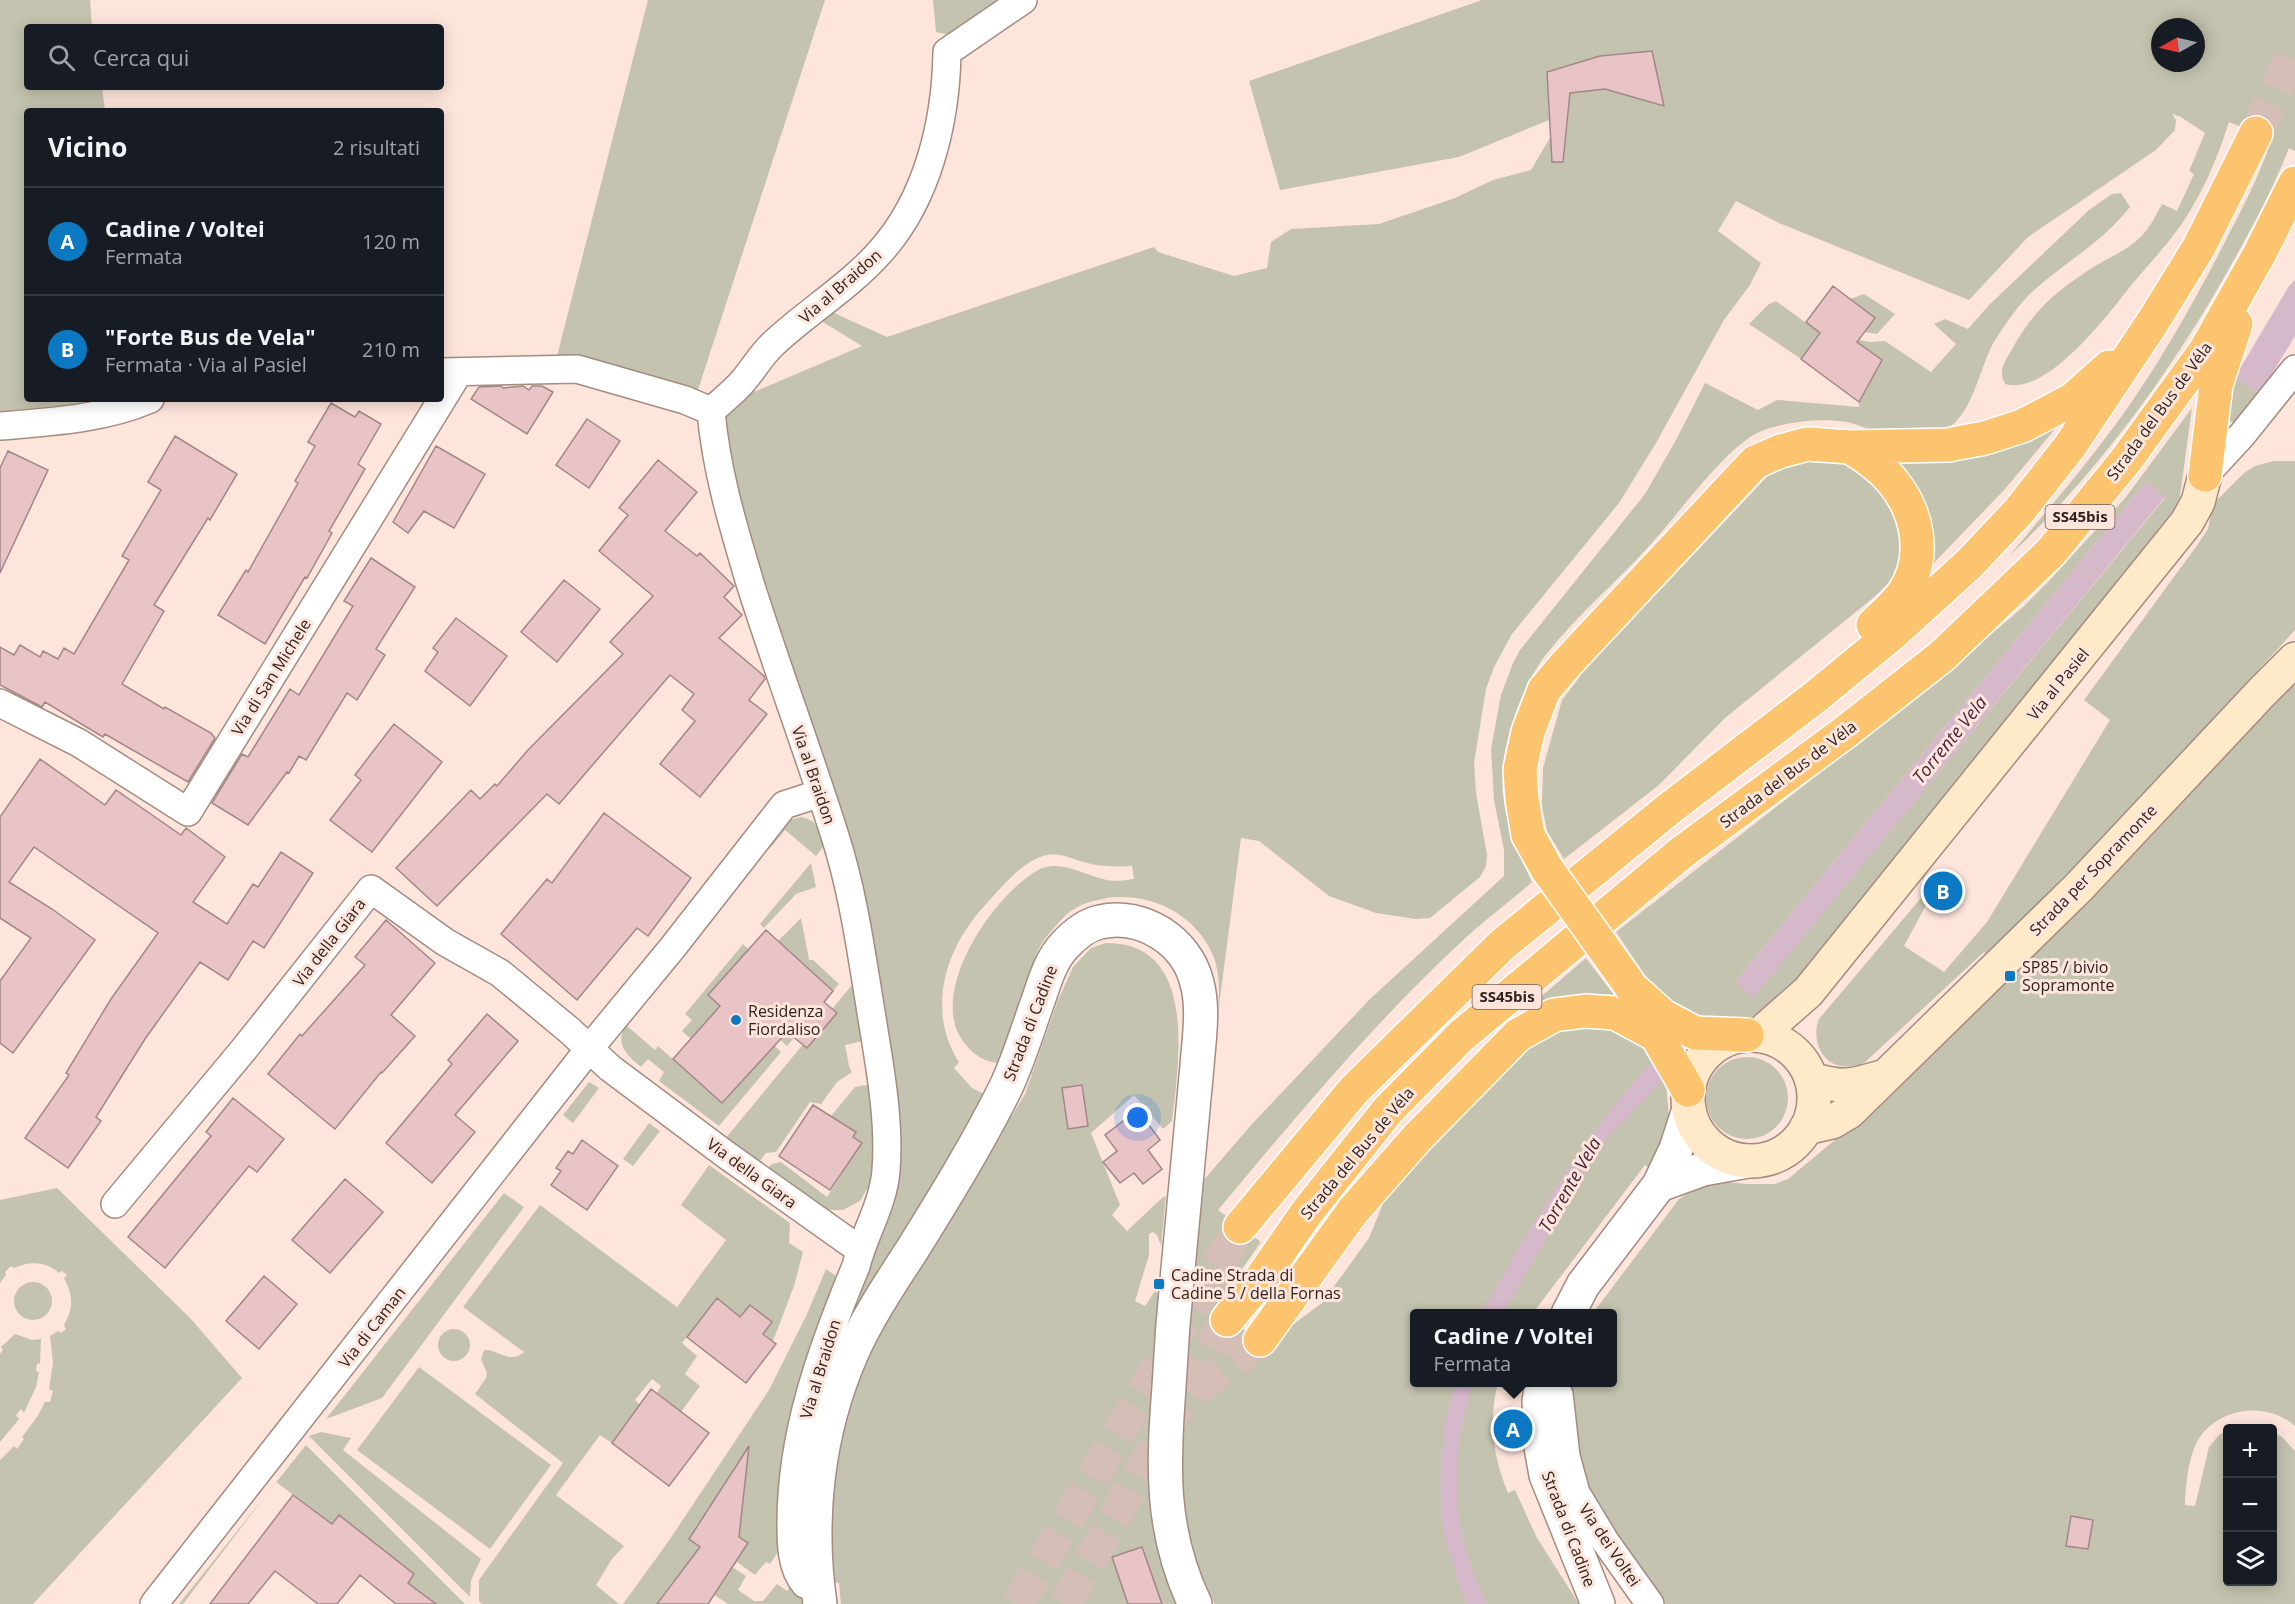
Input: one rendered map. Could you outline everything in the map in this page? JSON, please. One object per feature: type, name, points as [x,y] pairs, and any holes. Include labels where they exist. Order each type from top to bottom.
[{"type":"highway","name":"SS45bis","points":[[1240,1227],[1354,1090],[1503,944],[1670,808],[1848,670],[1892,634],[1970,563],[2045,480],[2103,399],[2199,247],[2256,134]]},
{"type":"highway","name":"Strada del Bus de Véla","points":[[1227,1320],[1260,1280],[1307,1212],[1388,1110],[1461,1036],[1681,854],[1844,733],[1942,656],[2051,552],[2126,460],[2205,351],[2260,253],[2295,183]]},
{"type":"highway","points":[[2205,475],[2216,385],[2260,253]]},
{"type":"highway","points":[[1688,1099],[1632,988],[1547,869],[1528,835],[1520,769],[1528,732],[1544,690],[1755,462],[1781,451],[1807,444],[1850,447],[1948,445],[1985,438],[2022,426],[2072,400],[2115,363],[2152,323]]},
{"type":"highway","points":[[1670,808],[1722,746],[1859,638],[1888,611],[1903,594],[1911,580],[1918,554],[1918,542],[1903,497],[1892,481],[1868,459],[1850,447]]},
{"type":"highway","points":[[1632,988],[1663,1016],[1695,1033],[1753,1035]]},
{"type":"highway","points":[[1260,1340],[1353,1211],[1417,1138],[1518,1035],[1554,1016],[1584,1011],[1615,1014],[1654,1034]]},
{"type":"main road","name":"Via al Pasiel","points":[[1753,1035],[1808,992],[2187,522],[2198,502],[2205,475]]},
{"type":"main road","name":"Strada per Sopramonte","points":[[1806,1128],[1832,1122],[1849,1112],[2079,887],[2295,659]]},
{"type":"main road","name":"Via al Pasiel","points":[[1805,1068],[1799,1029],[1808,992]]},
{"type":"main road","points":[[1767,1035],[1788,1047],[1805,1068],[1813,1104],[1806,1128],[1795,1143],[1786,1150],[1761,1160],[1748,1161],[1732,1158],[1717,1152],[1694,1126],[1688,1099],[1692,1073],[1702,1057],[1715,1045],[1732,1037],[1767,1035]]},
{"type":"main road","name":"Strada per Sopramonte","points":[[1805,1068],[1836,1086],[1850,1086],[1885,1076]]},
{"type":"street","name":"Via al Braidon","points":[[819,1594],[800,1579],[794,1562],[791,1520],[794,1466],[803,1417],[816,1371],[860,1250],[870,1231],[884,1185],[886,1145],[883,1092],[862,953],[836,839],[729,515],[711,411],[743,381],[771,346],[864,267],[894,235],[908,212],[930,160],[938,130],[946,78],[947,52],[1023,0]]},
{"type":"street","points":[[450,372],[577,369],[685,400],[711,411]]},
{"type":"street","name":"Via al Pasiel","points":[[2205,475],[2242,435],[2295,369]]},
{"type":"street","points":[[0,426],[97,415],[142,402]]},
{"type":"street","name":"Via di San Michele","points":[[0,703],[80,742],[188,812],[432,402]]},
{"type":"street","points":[[589,1049],[673,947],[784,805],[821,793]]},
{"type":"street","name":"Via della Giara","points":[[115,1204],[245,1048],[370,889],[445,942],[500,973],[569,1030],[610,1068],[860,1250]]},
{"type":"street","name":"Strada di Cadine","points":[[819,1594],[816,1487],[829,1422],[851,1354],[883,1295],[969,1159],[1013,1071],[1048,970],[1062,948],[1079,931],[1099,922],[1125,919],[1148,925],[1181,950],[1190,963],[1197,983],[1197,1066],[1164,1447],[1169,1527],[1183,1579],[1195,1604]]},
{"type":"street","name":"Via di Caman","points":[[154,1604],[589,1049]]},
{"type":"street","points":[[1571,1309],[1583,1285],[1659,1185],[1676,1149],[1688,1099]]},
{"type":"street","name":"Via al Braidon","points":[[834,1232],[845,1225],[867,1203],[876,1189],[886,1145]]},
{"type":"street","points":[[1659,1185],[1703,1168],[1748,1161]]},
{"type":"street","name":"Strada di Cadine","points":[[1541,1387],[1539,1401],[1541,1447],[1546,1475],[1598,1604]]},
{"type":"street","name":"Via dei Voltei","points":[[1551,1387],[1558,1394],[1566,1456],[1576,1493],[1593,1524],[1650,1604]]},
{"type":"green space","points":[[0,0],[90,0],[92,24],[24,24],[24,90],[102,90],[105,108],[24,108],[24,402],[104,402],[0,417]]},
{"type":"green space","points":[[648,0],[825,0],[697,393],[556,360]]},
{"type":"green space","points":[[933,0],[1007,0],[955,36],[936,32]]},
{"type":"green space","points":[[1482,0],[2295,0],[2295,151],[2289,148],[2269,193],[2238,252],[2158,383],[2073,491],[2009,556],[2103,441],[2160,359],[2224,244],[2256,180],[2271,140],[2229,122],[2203,186],[2190,211],[2171,238],[2076,349],[2039,378],[2022,385],[2005,384],[2002,371],[2006,359],[2028,324],[2057,293],[2140,238],[2162,204],[2177,211],[2194,174],[2189,171],[2205,133],[2181,117],[2172,114],[2176,120],[2175,130],[2156,150],[2028,237],[1969,300],[1779,223],[1736,201],[1718,231],[1761,263],[1750,285],[1724,320],[1656,443],[1619,503],[1512,634],[1494,667],[1486,689],[1474,763],[1476,793],[1487,855],[1486,866],[1480,877],[1430,918],[1416,919],[1376,913],[1329,896],[1259,841],[1241,838],[1217,1021],[1218,973],[1214,958],[1196,929],[1171,909],[1156,903],[1124,897],[1107,898],[1075,908],[1042,943],[1001,1063],[996,1063],[982,1058],[966,1045],[955,1024],[953,1000],[958,974],[985,922],[1022,881],[1048,866],[1074,869],[1110,881],[1134,879],[1132,866],[1098,865],[1057,855],[1040,857],[1019,870],[975,917],[961,937],[953,954],[943,990],[944,1027],[959,1062],[954,1068],[972,1088],[986,1095],[841,1342],[888,1197],[851,845],[843,813],[803,718],[735,511],[724,418],[729,409],[749,394],[862,346],[818,319],[821,307],[887,337],[1154,247],[1158,252],[1234,276],[1267,268],[1271,242],[1291,229],[1379,224],[1455,198],[1493,180],[1531,170],[1551,136],[1566,138],[1569,106],[1561,94],[1625,82],[1622,94],[1664,106],[1600,56],[1547,72],[1549,120],[1459,157],[1280,190],[1249,81]]},
{"type":"green space","points":[[2121,193],[2130,207],[2108,231],[2032,292],[2013,313],[1991,348],[1968,404],[1951,426],[1939,432],[1924,433],[1881,431],[1847,422],[1816,420],[1774,427],[1751,437],[1722,461],[1644,551],[1557,641],[1539,664],[1523,694],[1507,741],[1503,762],[1502,782],[1508,821],[1532,882],[1468,936],[1395,1007],[1334,1073],[1218,1210],[1261,1242],[1213,1311],[1276,1349],[1291,1326],[1322,1303],[1369,1238],[1384,1201],[1423,1154],[1538,1034],[1598,1021],[1631,1035],[1648,1050],[1666,1085],[1669,1117],[1653,1170],[1645,1165],[1536,1309],[1410,1309],[1410,1387],[1497,1387],[1493,1411],[1494,1439],[1499,1466],[1508,1493],[1515,1490],[1537,1538],[1579,1604],[1215,1604],[1196,1565],[1185,1528],[1180,1471],[1182,1402],[1202,1182],[1252,1124],[1370,999],[1504,876],[1504,850],[1494,800],[1491,749],[1501,695],[1520,650],[1645,494],[1705,383],[1758,410],[1777,400],[1859,407],[1859,402],[1882,360],[1857,342],[1859,340],[1885,341],[1931,372],[1956,344],[1934,324],[1945,319],[1968,329],[1989,305],[2089,210],[2112,194]]},
{"type":"green space","points":[[1864,294],[1895,314],[1877,334],[1864,332],[1874,318],[1850,299]]},
{"type":"green space","points":[[1776,301],[1820,333],[1801,359],[1749,324],[1769,304]]},
{"type":"green space","points":[[2235,377],[2260,394],[2237,423],[2227,421],[2221,407]]},
{"type":"green space","points":[[2192,408],[2179,503],[1980,756],[1782,998],[1767,1011],[1738,1022],[1695,1019],[1656,992],[1616,932],[1925,691],[2023,607],[2126,497]],"holes":[[[2146,482],[2165,498],[1753,997],[1735,982]]]},
{"type":"green space","points":[[2060,423],[2005,489],[1929,568],[1895,462],[1918,463],[1960,459],[2000,447]]},
{"type":"green space","points":[[1797,459],[1849,462],[1884,487],[1901,536],[1902,556],[1893,579],[1873,598],[1725,718],[1659,785],[1564,859],[1547,831],[1542,806],[1543,768],[1562,700],[1585,670],[1777,466]]},
{"type":"green space","points":[[2274,461],[2295,461],[2295,630],[2168,769],[1988,956],[1984,952],[1862,1065],[1843,1066],[1831,1062],[1822,1052],[1817,1039],[1819,1019],[1921,898],[1925,907],[1904,946],[1944,972],[1987,922],[2110,720],[2084,700],[2208,529],[2213,504],[2244,473],[2255,466]]},
{"type":"green space","points":[[2295,686],[2295,1426],[2272,1413],[2259,1411],[2246,1411],[2220,1419],[2209,1427],[2196,1444],[2190,1461],[2185,1505],[2195,1506],[2209,1447],[2223,1433],[2223,1586],[2277,1586],[2277,1434],[2282,1437],[2295,1451],[2295,1604],[1659,1604],[1588,1503],[1567,1387],[1617,1387],[1617,1309],[1596,1309],[1679,1199],[1700,1186],[1714,1181],[1775,1184],[1788,1179],[1842,1134],[2065,925],[2285,687]]},
{"type":"green space","points":[[800,817],[814,822],[826,843],[816,856],[785,830],[771,847],[767,844],[787,821]]},
{"type":"green space","points":[[811,863],[816,887],[796,894],[764,928],[760,924]]},
{"type":"green space","points":[[801,918],[809,960],[813,960],[839,984],[787,1046],[761,1023],[778,941]]},
{"type":"green space","points":[[1106,943],[1136,948],[1156,962],[1169,983],[1176,1009],[1178,1068],[1172,1121],[1163,1129],[1134,1095],[1091,1133],[1120,1205],[1112,1215],[1127,1231],[1166,1196],[1161,1246],[1157,1235],[1153,1232],[1149,1234],[1149,1255],[1135,1301],[1145,1306],[1155,1291],[1162,1297],[1179,1604],[841,1604],[839,1583],[830,1582],[828,1560],[835,1460],[850,1399],[873,1342],[1025,1094],[1058,1000],[1073,967],[1091,948]],"holes":[[[1082,1085],[1088,1126],[1069,1129],[1062,1088]]]},
{"type":"green space","points":[[743,944],[761,962],[691,1039],[682,1031],[692,1020],[685,1014]]},
{"type":"green space","points":[[1586,958],[1617,999],[1593,996],[1561,997],[1528,1008]]},
{"type":"green space","points":[[856,980],[868,1040],[845,1045],[852,1072],[837,1082],[821,1104],[810,1102],[776,1152],[766,1153],[759,1162],[725,1139]]},
{"type":"green space","points":[[635,1012],[637,1013],[627,1026],[655,1050],[658,1046],[722,1103],[766,1055],[756,1028],[781,1052],[719,1126],[659,1081],[664,1072],[648,1059],[641,1067],[627,1054],[623,1048],[622,1035],[624,1028]]},
{"type":"green space","points":[[1747,1057],[1763,1060],[1776,1069],[1785,1082],[1788,1098],[1785,1114],[1776,1127],[1763,1136],[1747,1139],[1731,1136],[1718,1127],[1709,1114],[1706,1098],[1709,1082],[1718,1069],[1731,1060]]},
{"type":"green space","points":[[589,1082],[599,1088],[573,1123],[563,1115]]},
{"type":"green space","points":[[872,1084],[880,1155],[870,1184],[860,1201],[843,1210],[826,1210],[768,1168],[772,1164],[781,1162],[827,1197],[862,1143],[853,1137],[856,1132],[831,1116],[855,1087]]},
{"type":"green space","points":[[649,1123],[660,1131],[633,1166],[623,1159]]},
{"type":"green space","points":[[709,1165],[790,1223],[789,1243],[803,1252],[794,1286],[773,1341],[764,1333],[772,1322],[751,1305],[740,1317],[717,1299],[682,1343],[697,1356],[685,1374],[700,1386],[681,1412],[657,1393],[661,1386],[652,1379],[635,1400],[640,1405],[612,1443],[600,1435],[556,1495],[624,1546],[612,1559],[596,1585],[619,1604],[482,1604],[479,1601],[479,1580],[563,1463],[475,1394],[486,1378],[487,1373],[481,1359],[484,1350],[509,1357],[519,1356],[524,1352],[463,1307],[540,1205],[677,1307],[726,1240],[681,1205]]},
{"type":"green space","points":[[57,1188],[190,1318],[242,1378],[33,1604],[0,1604],[0,1460],[14,1446],[17,1449],[24,1439],[22,1437],[45,1402],[50,1402],[53,1391],[49,1389],[53,1363],[50,1336],[66,1329],[64,1325],[71,1302],[64,1278],[67,1275],[43,1264],[32,1263],[14,1268],[11,1266],[0,1283],[0,1200]]},
{"type":"green space","points":[[504,1193],[524,1207],[382,1398],[326,1419]]},
{"type":"green space","points":[[826,1269],[842,1280],[785,1541],[770,1564],[766,1562],[755,1575],[737,1562],[732,1567],[746,1576],[738,1590],[754,1601],[763,1601],[777,1584],[787,1591],[794,1582],[804,1604],[728,1604],[681,1573],[657,1604],[623,1604],[668,1542],[769,1390],[807,1314]]},
{"type":"green space","points":[[33,1282],[46,1288],[52,1301],[46,1314],[33,1320],[20,1314],[14,1301],[20,1288]]},
{"type":"green space","points":[[454,1329],[466,1333],[470,1345],[466,1357],[454,1361],[442,1357],[438,1345],[442,1333]]},
{"type":"green space","points":[[15,1334],[32,1340],[41,1339],[40,1363],[37,1364],[36,1371],[39,1372],[36,1387],[24,1413],[21,1409],[16,1415],[19,1419],[0,1442],[0,1354],[3,1350],[1,1347]]},
{"type":"green space","points":[[419,1367],[551,1465],[490,1549],[357,1450]]},
{"type":"green space","points":[[321,1432],[351,1438],[343,1450],[481,1559],[471,1580],[470,1597],[309,1436]]},
{"type":"green space","points":[[306,1445],[465,1604],[436,1604],[421,1593],[400,1593],[414,1574],[339,1515],[325,1532],[319,1514],[276,1482]]},
{"type":"green space","points":[[267,1494],[183,1604],[179,1604]]},
{"type":"water","points":[[2295,280],[2295,336],[2260,394],[2235,377],[2289,286]]},
{"type":"water","name":"Torrente Vela","points":[[2146,482],[2165,497],[1753,998],[1735,982]]},
{"type":"water","name":"Torrente Vela","points":[[1654,1059],[1664,1079],[1600,1146],[1505,1309],[1484,1309],[1560,1181],[1629,1088]]},
{"type":"water","points":[[1455,1387],[1472,1387],[1459,1444],[1458,1506],[1467,1555],[1487,1604],[1466,1604],[1443,1533],[1440,1481],[1444,1429]]},
{"type":"building","points":[[1652,51],[1664,106],[1605,89],[1570,93],[1563,162],[1552,162],[1547,72],[1600,56]]},
{"type":"building","points":[[1833,286],[1875,318],[1857,342],[1882,360],[1859,402],[1801,359],[1820,333],[1806,322]]},
{"type":"building","points":[[501,386],[503,388],[523,386],[529,390],[532,386],[542,386],[553,392],[527,434],[471,399],[479,387]]},
{"type":"building","points":[[331,403],[355,417],[359,411],[381,424],[358,464],[365,469],[329,531],[332,533],[307,578],[305,577],[265,644],[218,615],[246,570],[248,572],[298,483],[295,481],[315,446],[308,442]]},
{"type":"building","points":[[587,419],[620,441],[589,488],[556,465]]},
{"type":"building","points":[[175,436],[237,474],[210,520],[208,518],[154,605],[164,611],[122,684],[211,733],[215,738],[188,782],[105,734],[103,737],[45,702],[42,707],[0,685],[0,647],[14,655],[20,645],[40,657],[43,651],[58,659],[64,648],[74,654],[129,560],[122,556],[161,490],[148,482]]},
{"type":"building","points":[[436,446],[485,474],[454,528],[424,511],[408,533],[393,522]]},
{"type":"building","points":[[8,451],[48,470],[0,573],[0,468]]},
{"type":"building","points":[[658,460],[697,492],[665,531],[697,556],[700,553],[734,586],[724,597],[742,615],[719,638],[764,676],[765,679],[749,700],[767,714],[700,797],[660,764],[695,721],[682,710],[694,694],[670,675],[559,804],[547,794],[437,906],[396,868],[471,790],[480,799],[495,784],[497,786],[528,750],[623,654],[610,642],[653,596],[599,551],[628,515],[619,508]]},
{"type":"building","points":[[371,558],[415,587],[376,649],[385,655],[357,700],[347,693],[306,760],[299,756],[289,773],[287,772],[248,825],[212,803],[242,754],[248,757],[290,689],[299,695],[353,606],[344,601]]},
{"type":"building","points":[[564,580],[600,609],[557,662],[521,632]]},
{"type":"building","points":[[456,618],[507,656],[470,706],[425,671],[438,652],[433,648]]},
{"type":"building","points":[[394,724],[442,762],[372,852],[330,820],[361,780],[355,775]]},
{"type":"building","points":[[40,759],[105,805],[116,790],[181,835],[186,828],[225,857],[193,902],[227,924],[253,884],[258,887],[281,852],[313,873],[264,948],[253,941],[228,980],[200,962],[145,1039],[96,1117],[101,1121],[68,1168],[25,1138],[69,1075],[66,1073],[111,999],[158,933],[34,847],[9,882],[95,940],[13,1053],[0,1043],[0,981],[31,938],[0,918],[0,817]]},
{"type":"building","points":[[604,813],[691,878],[648,936],[637,928],[577,1000],[501,934],[547,879],[552,883]]},
{"type":"building","points":[[386,920],[435,963],[391,1015],[415,1036],[381,1072],[335,1129],[268,1074],[300,1034],[302,1036],[365,965],[355,957]]},
{"type":"building","name":"Residenza Fiordaliso","points":[[766,930],[833,991],[824,1002],[837,1013],[807,1048],[787,1032],[722,1103],[673,1059],[720,1006],[708,995]]},
{"type":"building","points":[[487,1014],[518,1041],[455,1115],[475,1132],[432,1183],[386,1143],[452,1064],[448,1060]]},
{"type":"building","points":[[1082,1085],[1088,1126],[1068,1129],[1062,1088]]},
{"type":"building","points":[[233,1098],[284,1139],[257,1172],[249,1166],[165,1268],[128,1237],[211,1136],[206,1132]]},
{"type":"building","points":[[813,1105],[856,1132],[853,1137],[862,1143],[830,1190],[779,1156]]},
{"type":"building","points":[[1142,1116],[1160,1140],[1148,1150],[1162,1169],[1143,1184],[1134,1173],[1120,1183],[1103,1162],[1117,1151],[1105,1135],[1127,1118],[1132,1124]]},
{"type":"building","points":[[582,1140],[618,1166],[587,1210],[551,1185],[561,1171],[556,1168],[568,1151],[573,1154]]},
{"type":"building","points":[[345,1179],[383,1212],[330,1273],[292,1240]]},
{"type":"building","points":[[264,1276],[297,1304],[259,1349],[226,1321]]},
{"type":"building","points":[[717,1298],[740,1317],[750,1305],[772,1322],[763,1334],[776,1344],[746,1383],[687,1337]]},
{"type":"building","points":[[651,1389],[709,1433],[669,1486],[612,1443]]},
{"type":"building","points":[[749,1446],[739,1537],[748,1543],[708,1604],[657,1604],[700,1547],[689,1539]]},
{"type":"building","points":[[293,1495],[332,1524],[339,1515],[414,1574],[408,1583],[436,1604],[396,1604],[360,1575],[337,1604],[318,1604],[275,1571],[248,1604],[210,1604]]},
{"type":"building","points":[[2071,1516],[2093,1520],[2088,1549],[2066,1546]]},
{"type":"building","points":[[1142,1547],[1162,1604],[1128,1604],[1112,1557]]},
{"type":"tunnel","points":[[2256,133],[2295,49]]},
{"type":"tunnel","points":[[1018,1604],[1240,1227]]},
{"type":"tunnel","points":[[1065,1604],[1227,1320]]},
{"type":"tunnel","points":[[1195,1391],[1260,1340]]},
{"type":"place","name":"\"Forte Bus de Vela\"","points":[[1943,891]]},
{"type":"place","name":"SP85 / bivio Sopramonte","points":[[2010,976]]},
{"type":"place","name":"Residenza Fiordaliso","points":[[736,1020]]},
{"type":"place","name":"Cadine Strada di Cadine 5 / della Fornas","points":[[1159,1284]]},
{"type":"place","name":"Cadine / Voltei","points":[[1513,1429]]}]
